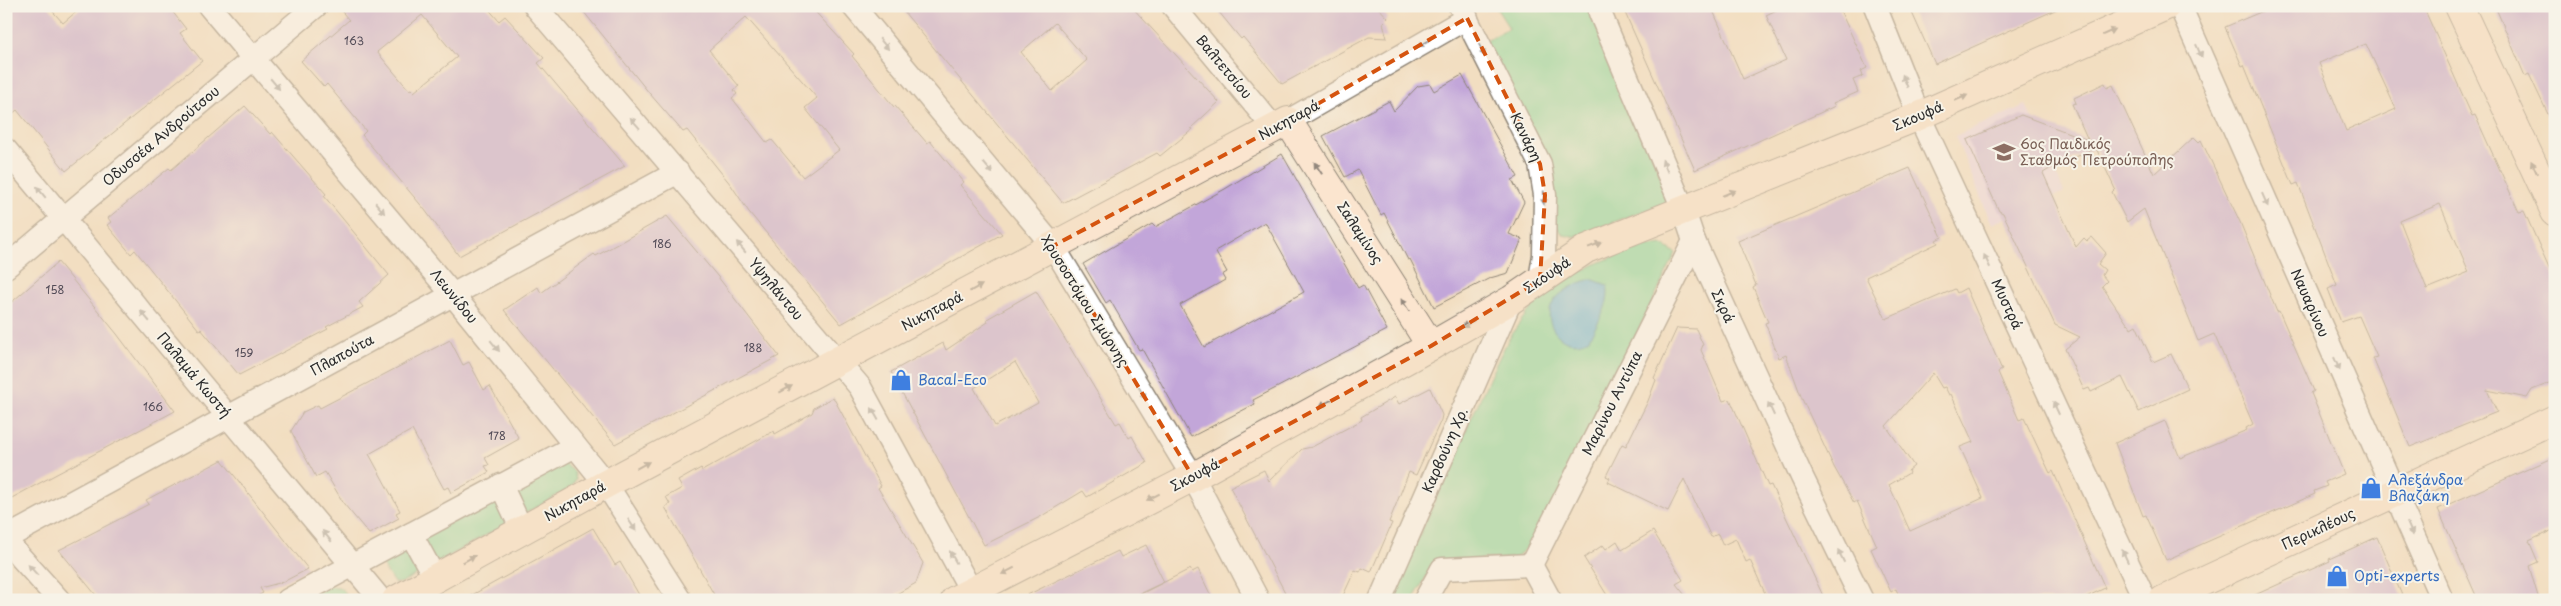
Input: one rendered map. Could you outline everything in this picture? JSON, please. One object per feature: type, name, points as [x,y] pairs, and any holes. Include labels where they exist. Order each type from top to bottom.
[{"type":"street","name":"Λεωνίδου","points":[[209,6],[453,294],[606,484],[680,600]]},
{"type":"street","name":"Οδυσσέα Ανδρούτσου","points":[[6,267],[316,6]]},
{"type":"street","name":"Υψηλάντου","points":[[535,6],[860,387],[967,597]]},
{"type":"street","name":"Χρυσοστόμου Σμύρνης","points":[[853,6],[1053,246],[1193,477],[1258,600]]},
{"type":"street","name":"Βαλτετσίου","points":[[1173,6],[1281,125]]},
{"type":"street","name":"Σκρά","points":[[1603,6],[1600,13],[1684,211],[1694,241],[1802,477],[1862,600]]},
{"type":"street","name":"Μυστρά","points":[[1875,6],[1919,116],[2145,600]]},
{"type":"street","name":"Σκουφά","points":[[967,597],[1193,477],[1431,346],[1510,300],[1586,249],[1919,116],[2166,6]]},
{"type":"street","name":"Ναυαρίνου","points":[[2180,6],[2442,600]]},
{"type":"street","points":[[2459,6],[2555,212]]},
{"type":"street","name":"Νικηταρά","points":[[396,600],[606,484],[1281,125],[1463,12]]},
{"type":"street","name":"Κανάρη","points":[[1463,12],[1540,164],[1545,195],[1544,255],[1540,280]]},
{"type":"street","name":"Σαλαμίνος","points":[[1281,125],[1431,346]]},
{"type":"street","name":"Παλαμά Κωστή","points":[[6,150],[230,416],[381,600]]},
{"type":"street","name":"Πλαπούτα","points":[[6,540],[678,172]]},
{"type":"street","name":"Μαρίνου Αντύπα","points":[[1531,565],[1694,241]]},
{"type":"street","name":"Καρβούνη Χρ.","points":[[1380,600],[1510,300]]},
{"type":"street","name":"Περικλέους","points":[[2163,600],[2555,419]]},
{"type":"street","points":[[288,600],[575,446]]},
{"type":"street","points":[[502,485],[522,530]]},
{"type":"street","points":[[411,534],[435,578]]},
{"type":"street","points":[[6,540],[59,600]]},
{"type":"street","points":[[1425,600],[1442,569],[1531,565],[1550,600]]},
{"type":"highlighted area","points":[[1467,18],[1540,164],[1545,195],[1540,280],[1431,346],[1193,477],[1053,246],[1288,121]]},
{"type":"shaded area","name":"6ος Παιδικός Σταθμός Πετρούπολης","points":[[2026,105],[2064,192],[1992,224],[1955,136]]},
{"type":"green space","points":[[1495,6],[1592,6],[1670,201],[1574,237],[1563,235],[1556,225],[1552,168],[1484,42],[1509,28]]},
{"type":"green space","points":[[1661,244],[1676,253],[1537,539],[1515,558],[1435,561],[1413,600],[1391,600],[1490,377],[1505,346],[1522,320],[1531,309],[1559,285],[1591,266],[1625,253]]},
{"type":"green space","points":[[563,463],[574,471],[576,479],[572,487],[401,583],[394,583],[381,563],[383,557]]},
{"type":"green space","points":[[329,586],[339,587],[346,593],[346,600],[304,600]]},
{"type":"water","points":[[1591,279],[1607,285],[1606,306],[1589,339],[1572,343],[1564,340],[1553,329],[1549,314],[1551,307],[1562,293]]},
{"type":"building","points":[[6,6],[48,6],[63,23],[83,6],[168,6],[186,29],[180,33],[202,61],[66,171],[17,110],[6,119]]},
{"type":"building","points":[[337,6],[486,6],[499,21],[505,16],[544,58],[538,63],[625,166],[459,256],[425,210],[362,135],[366,131],[327,84],[324,87],[301,61],[349,20]],"holes":[[[422,15],[457,57],[414,92],[411,89],[409,90],[377,52]]]},
{"type":"building","points":[[579,6],[810,6],[854,54],[852,56],[894,107],[927,143],[930,141],[964,182],[960,185],[1002,234],[841,324],[749,212],[731,185],[687,130],[683,132]],"holes":[[[746,17],[817,98],[805,108],[839,150],[803,177],[772,140],[767,143],[732,98],[737,94],[734,90],[739,86],[709,50]]]},
{"type":"building","points":[[899,6],[1131,6],[1219,102],[1191,128],[1193,129],[1160,156],[1157,153],[1063,203]],"holes":[[[1055,23],[1087,60],[1052,91],[1021,52]]]},
{"type":"building","points":[[1214,6],[1377,6],[1388,18],[1383,23],[1387,38],[1369,37],[1282,84]]},
{"type":"building","points":[[1622,6],[1711,6],[1743,79],[1786,60],[1766,15],[1785,6],[1838,6],[1867,68],[1861,71],[1863,76],[1853,80],[1858,92],[1833,103],[1835,106],[1695,170]]},
{"type":"building","points":[[1909,6],[2064,6],[1935,64]]},
{"type":"building","points":[[2275,6],[2423,6],[2472,116],[2475,115],[2519,212],[2524,211],[2555,281],[2555,381],[2532,390],[2527,398],[2487,390],[2497,412],[2410,447],[2373,358],[2377,357],[2359,316],[2341,322],[2328,289],[2337,285],[2298,183],[2293,185],[2244,65],[2242,66],[2225,27]],"holes":[[[2366,44],[2396,109],[2346,131],[2319,63]],[[2440,204],[2469,272],[2427,289],[2400,221]]]},
{"type":"building","points":[[2495,6],[2555,6],[2555,129],[2529,74],[2525,76]]},
{"type":"building","points":[[1462,75],[1518,177],[1512,180],[1524,202],[1509,234],[1522,239],[1508,273],[1490,278],[1434,307],[1410,259],[1408,260],[1384,213],[1381,215],[1358,170],[1345,177],[1323,136],[1389,101],[1394,111],[1418,86],[1430,84],[1434,91]]},
{"type":"building","points":[[2105,83],[2107,88],[2113,85],[2154,174],[2194,137],[2199,142],[2201,140],[2240,222],[2277,312],[2279,311],[2314,391],[2311,393],[2344,474],[2325,482],[2327,486],[2314,491],[2315,494],[2166,560],[2146,515],[2143,516],[2115,443],[2165,421],[2180,458],[2247,430],[2246,428],[2253,424],[2214,334],[2198,341],[2144,209],[2127,222],[2112,192],[2115,189],[2096,148],[2043,173],[2076,247],[2084,238],[2087,241],[2092,237],[2106,253],[2098,264],[2105,270],[2102,275],[2107,281],[2102,286],[2128,325],[2131,328],[2136,325],[2153,362],[2171,354],[2188,389],[2139,412],[2122,377],[2091,392],[2089,388],[2084,390],[2065,349],[2080,337],[2055,325],[2003,213],[1999,211],[1967,140],[2021,115],[2088,140],[2072,104],[2076,103],[2074,98]]},
{"type":"building","points":[[245,106],[270,134],[272,132],[326,194],[324,196],[389,275],[359,302],[363,307],[326,327],[328,329],[239,375],[201,329],[199,330],[135,250],[131,254],[107,225],[111,222],[108,218],[169,168],[171,170]]},
{"type":"building","points":[[1282,154],[1358,288],[1363,285],[1387,330],[1253,400],[1255,404],[1191,437],[1142,349],[1139,350],[1110,300],[1106,303],[1083,264],[1152,224],[1155,227],[1225,189]],"holes":[[[1265,222],[1304,292],[1204,347],[1180,305],[1225,280],[1222,275],[1227,272],[1215,251]]]},
{"type":"building","points":[[1910,168],[1942,237],[1936,240],[1938,243],[1866,277],[1886,319],[1955,289],[1957,293],[1966,288],[2002,370],[1998,372],[2019,420],[2024,418],[2050,473],[2053,471],[2105,588],[2080,600],[1901,600],[1896,589],[1891,592],[1871,549],[1877,546],[1857,501],[1854,503],[1834,467],[1802,399],[1786,355],[1779,358],[1765,323],[1768,322],[1753,287],[1756,285],[1738,241]],"holes":[[[1933,373],[1942,388],[1945,387],[1949,395],[1951,394],[1973,442],[1960,447],[1983,498],[1910,531],[1889,485],[1909,473],[1908,471],[1914,466],[1886,426]]]},
{"type":"building","points":[[667,216],[718,277],[779,356],[615,444],[504,310],[538,287],[541,293],[594,254],[596,256]]},
{"type":"building","points":[[58,262],[117,334],[175,411],[6,501],[6,307]]},
{"type":"building","points":[[1036,291],[1116,424],[1120,422],[1129,438],[1132,436],[1147,463],[1087,497],[1083,491],[1040,517],[984,545],[891,372],[943,343],[946,350],[988,322],[987,319]],"holes":[[[1015,362],[1038,403],[995,426],[974,388]]]},
{"type":"building","points":[[1677,328],[1696,329],[1703,345],[1701,350],[1723,401],[1730,399],[1768,486],[1771,485],[1825,600],[1768,600],[1750,560],[1746,562],[1736,539],[1723,545],[1718,534],[1711,537],[1684,479],[1668,511],[1608,482],[1610,478],[1606,476],[1622,444],[1626,446],[1648,401],[1656,380],[1654,378]]},
{"type":"building","points":[[450,340],[463,365],[469,362],[484,390],[490,386],[519,439],[485,458],[489,465],[485,466],[489,472],[451,493],[448,487],[444,489],[412,430],[369,454],[400,511],[396,513],[399,518],[369,534],[344,504],[325,472],[316,477],[291,431],[303,412],[318,405],[320,408]]},
{"type":"building","points":[[1430,388],[1442,415],[1441,420],[1416,475],[1409,472],[1389,522],[1392,523],[1371,572],[1362,568],[1360,572],[1355,570],[1341,600],[1289,600],[1230,487],[1264,470],[1269,481],[1302,449],[1312,447],[1362,420],[1361,417],[1395,397],[1399,404]]},
{"type":"building","points":[[833,397],[881,486],[878,488],[923,563],[916,583],[886,600],[717,600],[665,507],[670,504],[666,497],[682,488],[678,481],[701,468],[702,471],[774,431],[775,434],[812,413],[814,408]]},
{"type":"building","points":[[2555,457],[2555,529],[2529,541],[2538,562],[2529,566],[2539,600],[2478,600],[2438,509]]},
{"type":"building","points":[[222,460],[308,569],[283,582],[260,588],[263,593],[250,600],[100,600],[59,550],[149,504],[146,500]]},
{"type":"building","points":[[593,528],[615,565],[620,562],[642,600],[463,600]]},
{"type":"building","points":[[1653,531],[1683,580],[1676,584],[1689,600],[1610,600],[1584,558],[1603,545],[1606,549],[1617,541],[1622,550]]},
{"type":"building","points":[[2377,537],[2404,600],[2244,600],[2330,561],[2329,559]]},
{"type":"building","points":[[1146,545],[1164,582],[1126,600],[1017,600],[1118,551],[1121,557]]},
{"type":"building","points":[[1190,569],[1192,572],[1198,569],[1213,600],[1129,600]]},
{"type":"place","name":"6ος Παιδικός Σταθμός Πετρούπολης","points":[[2004,152]]},
{"type":"place","name":"Bacal-Eco","points":[[901,380]]},
{"type":"place","name":"Αλεξάνδρα Βλαζάκη","points":[[2371,488]]},
{"type":"place","name":"Opti-experts","points":[[2337,576]]}]
